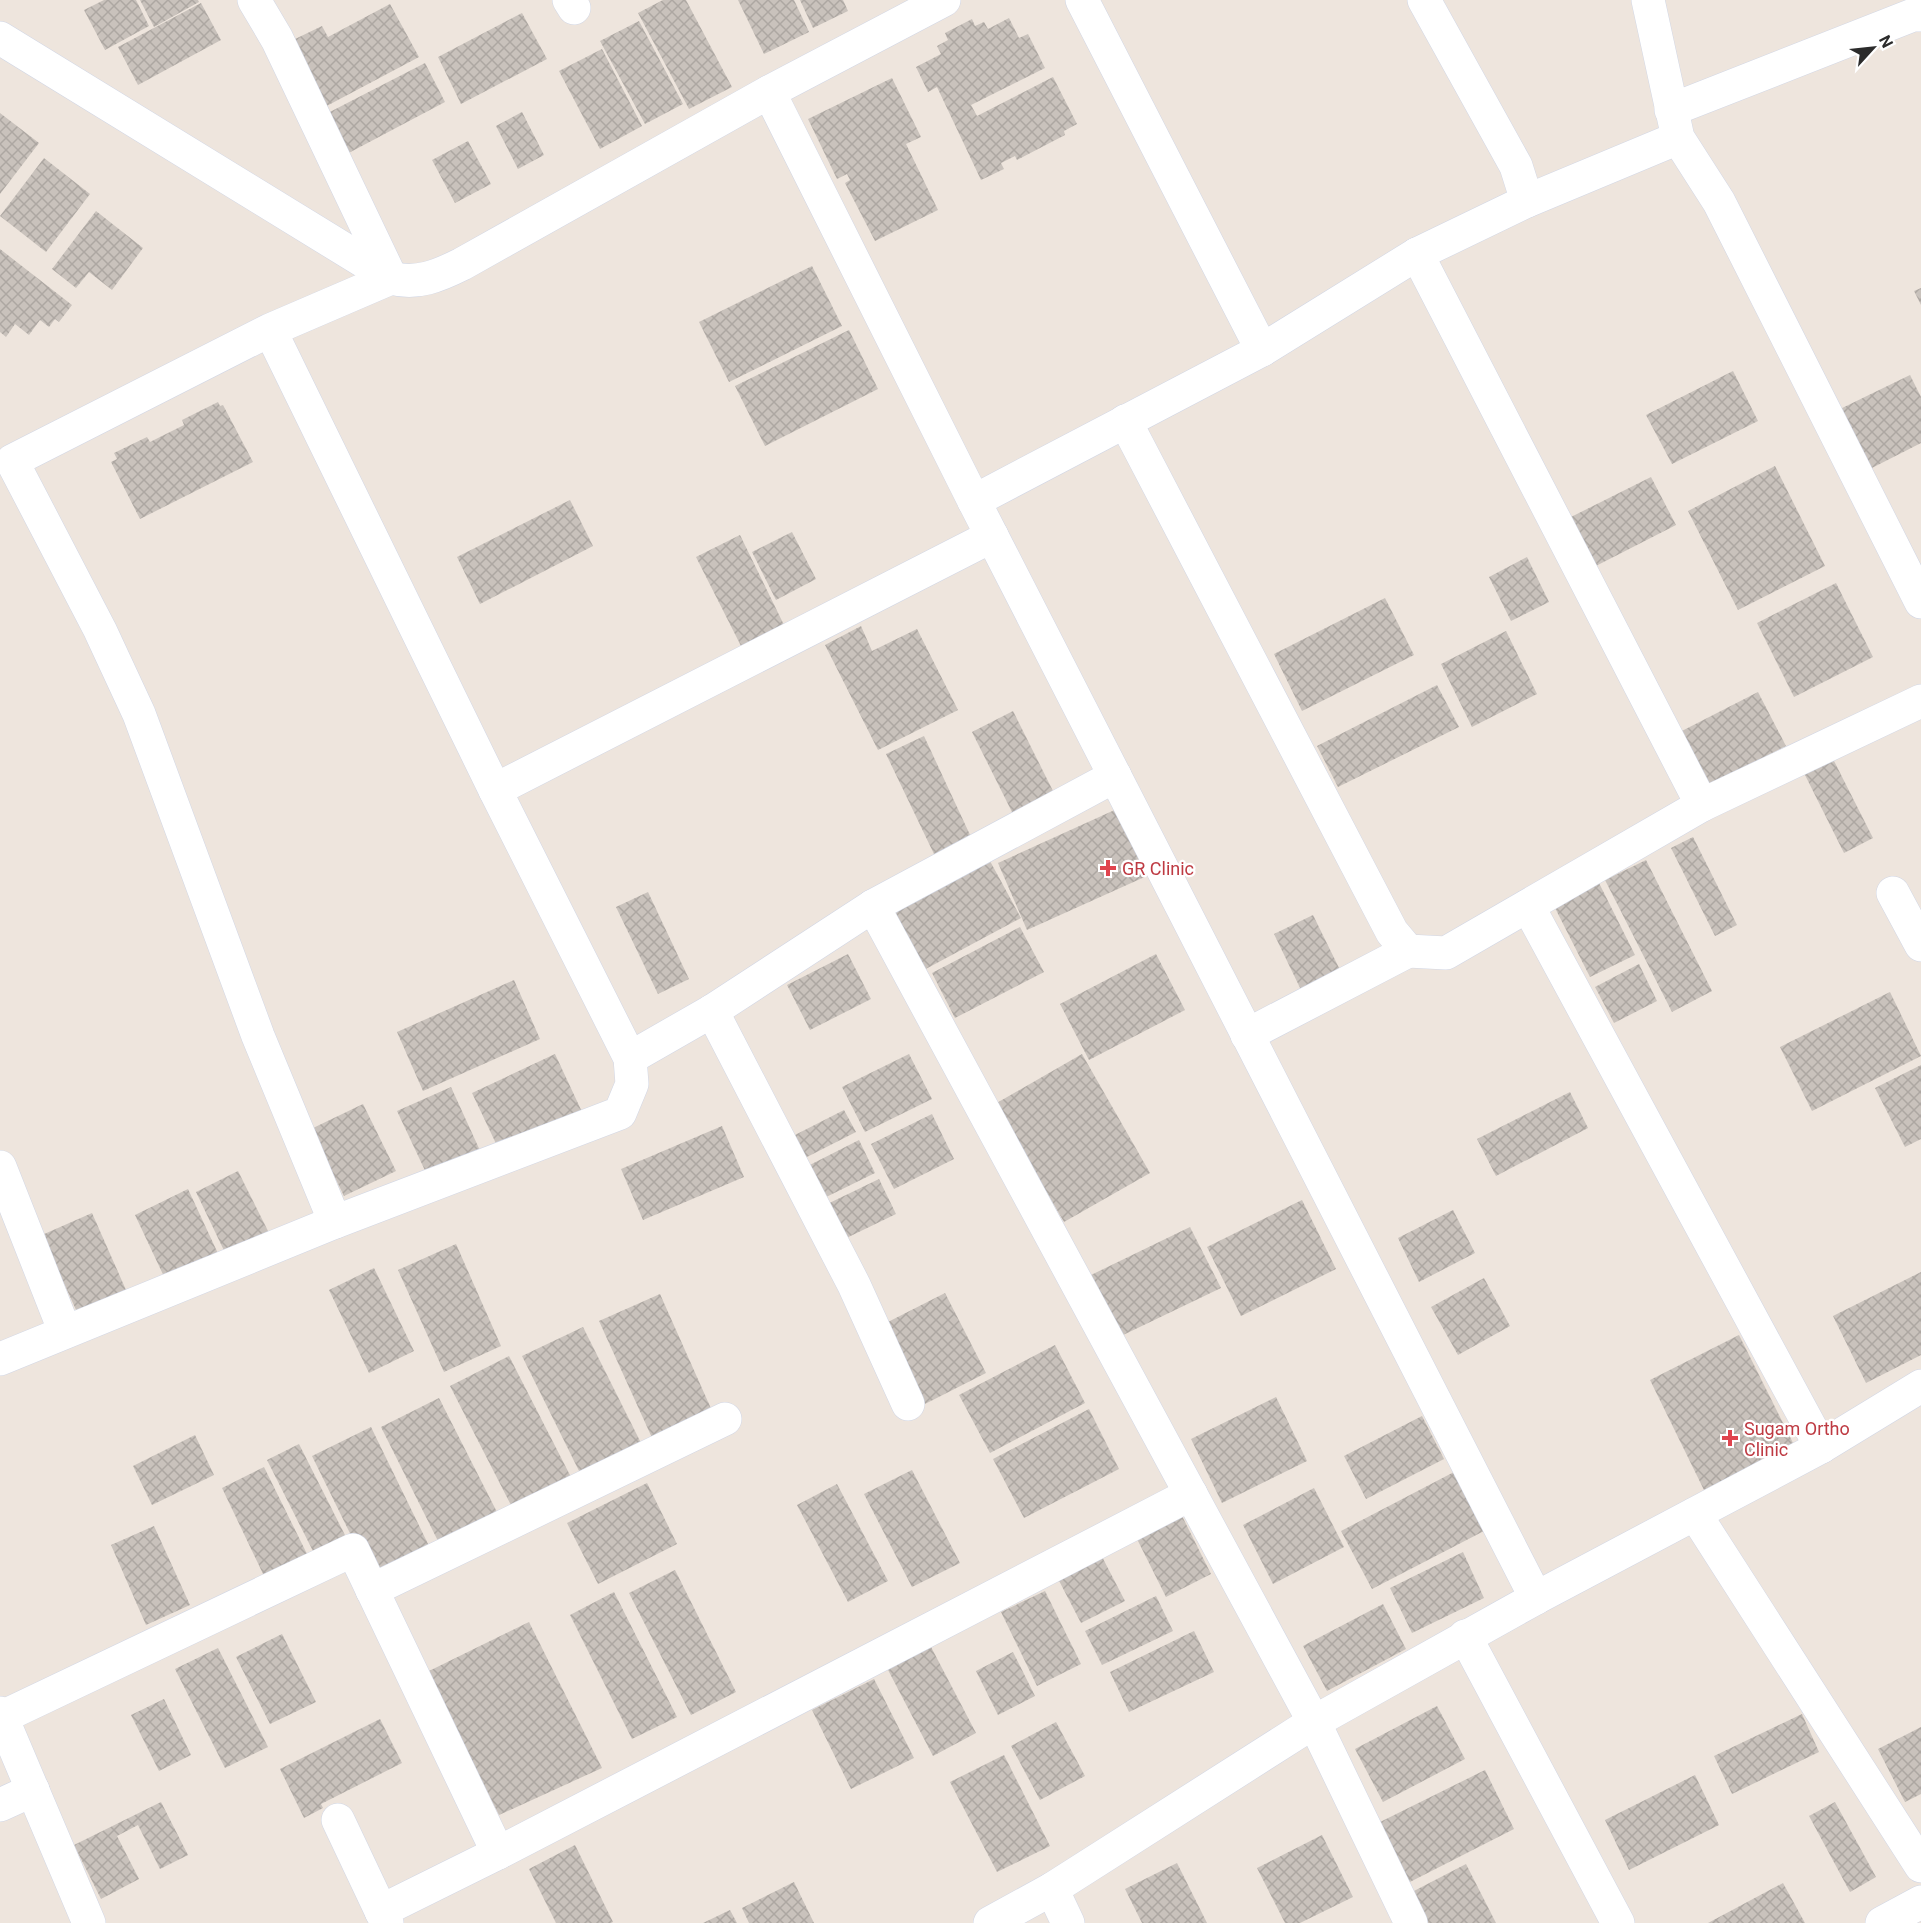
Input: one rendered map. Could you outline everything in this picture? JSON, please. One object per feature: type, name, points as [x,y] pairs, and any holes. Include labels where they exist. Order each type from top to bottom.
[{"type":"street","points":[[254,0],[278,39],[391,278]]},
{"type":"street","points":[[0,38],[391,278],[406,282],[445,273],[769,92],[944,0]]},
{"type":"street","points":[[1082,0],[1262,350]]},
{"type":"street","points":[[1424,0],[1516,166],[1527,201]]},
{"type":"street","points":[[1648,0],[1674,124],[1719,202],[1921,602]]},
{"type":"street","points":[[974,501],[1262,350],[1416,254],[1527,201],[1674,124],[1913,15],[1921,15]]},
{"type":"street","points":[[769,92],[1114,776],[1536,1598]]},
{"type":"street","points":[[1416,254],[1702,805]]},
{"type":"street","points":[[335,1222],[258,1036],[139,714],[100,630],[4,456],[270,330],[391,278]]},
{"type":"street","points":[[0,1359],[335,1222],[620,1113],[632,1084],[630,1058],[495,790],[270,330]]},
{"type":"street","points":[[1125,421],[1392,932],[1408,951]]},
{"type":"street","points":[[495,790],[992,536]]},
{"type":"street","points":[[1247,1035],[1408,951],[1446,953],[1702,805],[1921,701]]},
{"type":"street","points":[[630,1058],[712,1011],[873,906],[1114,776]]},
{"type":"street","points":[[1893,893],[1921,945]]},
{"type":"street","points":[[873,906],[1314,1722],[1412,1923]]},
{"type":"street","points":[[1528,906],[1821,1447]]},
{"type":"street","points":[[712,1011],[854,1286],[908,1404]]},
{"type":"street","points":[[0,1167],[65,1332]]},
{"type":"street","points":[[990,1923],[1052,1889],[1314,1722],[1465,1636],[1821,1447],[1921,1386]]},
{"type":"street","points":[[372,1590],[725,1419]]},
{"type":"street","points":[[338,1820],[384,1917],[498,1853],[1191,1494]]},
{"type":"street","points":[[1695,1514],[1921,1866]]},
{"type":"street","points":[[89,1923],[1,1715],[353,1550],[498,1853]]},
{"type":"street","points":[[1465,1636],[1618,1923]]},
{"type":"street","points":[[0,1805],[33,1790]]},
{"type":"street","points":[[1052,1889],[1068,1923]]},
{"type":"street","points":[[1882,1923],[1921,1902]]},
{"type":"building","points":[[104,0],[136,0],[149,26],[105,50],[84,10]]},
{"type":"building","points":[[140,0],[198,0],[199,2],[154,27]]},
{"type":"building","points":[[663,0],[686,0],[732,87],[689,109],[638,13]]},
{"type":"building","points":[[738,0],[794,0],[809,32],[764,54]]},
{"type":"building","points":[[800,0],[843,0],[848,11],[813,28]]},
{"type":"building","points":[[201,3],[221,40],[138,85],[118,47]]},
{"type":"building","points":[[390,4],[419,57],[321,109],[293,40],[322,26],[328,37]]},
{"type":"building","points":[[522,13],[547,59],[461,104],[438,57]]},
{"type":"building","points":[[1009,18],[1019,38],[1028,34],[1045,68],[971,105],[977,116],[1053,77],[1077,124],[1064,131],[1065,135],[1017,160],[1015,156],[1001,163],[1004,169],[981,180],[937,87],[928,92],[916,67],[941,54],[937,46],[948,40],[945,33],[972,19],[975,26],[984,22],[988,29]]},
{"type":"building","points":[[639,21],[683,104],[645,124],[600,41]]},
{"type":"building","points":[[602,49],[642,126],[600,149],[559,71]]},
{"type":"building","points":[[425,63],[445,102],[343,156],[322,116]]},
{"type":"building","points":[[892,78],[921,137],[906,144],[938,210],[875,241],[845,183],[850,180],[847,174],[837,179],[808,119]]},
{"type":"building","points":[[522,112],[544,155],[518,169],[496,126]]},
{"type":"building","points":[[0,113],[39,143],[0,194]]},
{"type":"building","points":[[468,141],[491,184],[455,203],[432,160]]},
{"type":"building","points":[[44,158],[90,194],[46,252],[0,216]]},
{"type":"building","points":[[96,211],[143,248],[112,290],[89,272],[76,288],[52,269]]},
{"type":"building","points":[[0,249],[72,305],[59,322],[55,319],[49,327],[40,320],[29,335],[15,324],[6,337],[0,332]]},
{"type":"building","points":[[812,266],[842,326],[729,382],[699,322]]},
{"type":"building","points":[[1921,288],[1921,305],[1914,291]]},
{"type":"building","points":[[849,330],[878,389],[765,446],[735,386]]},
{"type":"building","points":[[1733,371],[1758,421],[1672,464],[1646,415]]},
{"type":"building","points":[[1910,375],[1921,397],[1921,443],[1866,471],[1836,411]]},
{"type":"building","points":[[218,402],[220,406],[223,405],[253,462],[140,519],[111,462],[117,459],[114,453],[147,437],[150,442],[184,425],[182,420]]},
{"type":"building","points":[[1775,466],[1825,566],[1738,610],[1688,511]]},
{"type":"building","points":[[1651,477],[1676,525],[1590,569],[1565,520]]},
{"type":"building","points":[[570,500],[593,546],[480,604],[457,557]]},
{"type":"building","points":[[792,532],[816,579],[776,600],[752,552]]},
{"type":"building","points":[[740,535],[784,625],[741,646],[696,557]]},
{"type":"building","points":[[1527,557],[1549,602],[1511,621],[1489,577]]},
{"type":"building","points":[[1836,583],[1873,657],[1794,697],[1757,623]]},
{"type":"building","points":[[1385,598],[1414,655],[1302,711],[1274,654]]},
{"type":"building","points":[[861,626],[872,651],[917,629],[958,710],[878,750],[825,645]]},
{"type":"building","points":[[1506,631],[1537,694],[1472,727],[1441,664]]},
{"type":"building","points":[[1437,685],[1459,727],[1338,787],[1317,746]]},
{"type":"building","points":[[1758,692],[1786,746],[1701,789],[1674,735]]},
{"type":"building","points":[[1013,711],[1054,793],[1013,814],[972,732]]},
{"type":"building","points":[[924,736],[971,837],[934,854],[886,754]]},
{"type":"building","points":[[1831,755],[1873,838],[1844,853],[1802,769]]},
{"type":"building","points":[[1119,808],[1149,875],[1027,930],[998,863]]},
{"type":"building","points":[[1693,837],[1737,925],[1715,936],[1671,848]]},
{"type":"building","points":[[1646,860],[1712,991],[1672,1012],[1605,880]]},
{"type":"building","points":[[990,861],[1021,918],[922,971],[891,915]]},
{"type":"building","points":[[1598,881],[1635,955],[1590,977],[1553,904]]},
{"type":"building","points":[[648,892],[689,979],[658,994],[616,907]]},
{"type":"building","points":[[1313,915],[1342,974],[1303,994],[1274,934]]},
{"type":"building","points":[[1020,927],[1044,972],[955,1018],[932,973]]},
{"type":"building","points":[[848,954],[871,999],[810,1030],[787,985]]},
{"type":"building","points":[[1156,954],[1185,1010],[1089,1060],[1060,1004]]},
{"type":"building","points":[[1639,964],[1657,1001],[1614,1023],[1595,987]]},
{"type":"building","points":[[514,980],[540,1039],[423,1091],[397,1032]]},
{"type":"building","points":[[1890,992],[1921,1056],[1812,1111],[1780,1047]]},
{"type":"building","points":[[555,1054],[583,1114],[500,1152],[472,1093]]},
{"type":"building","points":[[909,1054],[932,1099],[865,1132],[842,1087]]},
{"type":"building","points":[[1082,1054],[1150,1173],[1064,1222],[995,1104]]},
{"type":"building","points":[[1921,1065],[1921,1139],[1905,1147],[1875,1088]]},
{"type":"building","points":[[451,1087],[482,1155],[429,1179],[397,1111]]},
{"type":"building","points":[[1570,1092],[1588,1128],[1496,1176],[1477,1139]]},
{"type":"building","points":[[363,1104],[396,1171],[344,1196],[311,1129]]},
{"type":"building","points":[[844,1110],[856,1132],[805,1158],[793,1136]]},
{"type":"building","points":[[932,1114],[954,1159],[894,1189],[871,1144]]},
{"type":"building","points":[[722,1126],[744,1177],[643,1220],[621,1169]]},
{"type":"building","points":[[859,1140],[875,1173],[814,1203],[798,1171]]},
{"type":"building","points":[[238,1171],[272,1239],[229,1261],[196,1192]]},
{"type":"building","points":[[879,1179],[896,1214],[832,1245],[815,1210]]},
{"type":"building","points":[[188,1189],[221,1260],[168,1285],[135,1215]]},
{"type":"building","points":[[1302,1200],[1336,1269],[1241,1316],[1207,1247]]},
{"type":"building","points":[[1453,1210],[1475,1253],[1419,1282],[1398,1238]]},
{"type":"building","points":[[92,1213],[126,1290],[77,1312],[42,1235]]},
{"type":"building","points":[[1190,1227],[1221,1288],[1121,1336],[1091,1275]]},
{"type":"building","points":[[456,1244],[501,1346],[444,1372],[398,1270]]},
{"type":"building","points":[[374,1268],[414,1351],[369,1373],[329,1290]]},
{"type":"building","points":[[1921,1272],[1921,1355],[1866,1383],[1833,1316]]},
{"type":"building","points":[[1484,1278],[1510,1326],[1458,1355],[1431,1307]]},
{"type":"building","points":[[945,1293],[986,1373],[923,1405],[882,1325]]},
{"type":"building","points":[[660,1294],[713,1413],[653,1440],[599,1321]]},
{"type":"building","points":[[583,1327],[644,1449],[583,1479],[522,1356]]},
{"type":"building","points":[[1739,1335],[1794,1445],[1704,1490],[1650,1380]]},
{"type":"building","points":[[1055,1345],[1085,1403],[990,1453],[959,1395]]},
{"type":"building","points":[[509,1356],[573,1481],[514,1511],[450,1386]]},
{"type":"building","points":[[1276,1397],[1307,1461],[1222,1503],[1191,1439]]},
{"type":"building","points":[[439,1398],[499,1516],[440,1545],[381,1427]]},
{"type":"building","points":[[1089,1409],[1119,1469],[1024,1518],[993,1459]]},
{"type":"building","points":[[1422,1416],[1444,1459],[1366,1499],[1344,1456]]},
{"type":"building","points":[[371,1427],[430,1548],[371,1576],[312,1456]]},
{"type":"building","points":[[195,1435],[214,1475],[152,1505],[133,1466]]},
{"type":"building","points":[[299,1444],[351,1547],[319,1563],[267,1460]]},
{"type":"building","points":[[264,1467],[308,1556],[265,1578],[222,1488]]},
{"type":"building","points":[[912,1470],[960,1563],[912,1587],[864,1494]]},
{"type":"building","points":[[1454,1472],[1484,1531],[1372,1589],[1341,1531]]},
{"type":"building","points":[[647,1483],[677,1544],[598,1584],[567,1523]]},
{"type":"building","points":[[837,1484],[888,1581],[848,1602],[797,1505]]},
{"type":"building","points":[[1314,1488],[1344,1547],[1273,1584],[1243,1525]]},
{"type":"building","points":[[1180,1512],[1211,1574],[1166,1597],[1135,1535]]},
{"type":"building","points":[[154,1526],[190,1605],[146,1625],[111,1545]]},
{"type":"building","points":[[1099,1551],[1125,1601],[1081,1623],[1055,1573]]},
{"type":"building","points":[[1463,1552],[1484,1598],[1412,1633],[1390,1588]]},
{"type":"building","points":[[675,1570],[736,1692],[691,1715],[629,1593]]},
{"type":"building","points":[[1045,1591],[1081,1664],[1037,1686],[1001,1612]]},
{"type":"building","points":[[614,1592],[677,1717],[632,1739],[570,1615]]},
{"type":"building","points":[[1156,1596],[1173,1631],[1102,1665],[1085,1631]]},
{"type":"building","points":[[1383,1604],[1406,1649],[1327,1691],[1303,1646]]},
{"type":"building","points":[[529,1622],[602,1768],[499,1815],[427,1672]]},
{"type":"building","points":[[1194,1631],[1214,1672],[1129,1712],[1110,1672]]},
{"type":"building","points":[[282,1634],[316,1702],[270,1724],[236,1657]]},
{"type":"building","points":[[930,1645],[976,1733],[933,1756],[887,1668]]},
{"type":"building","points":[[218,1648],[268,1747],[225,1768],[175,1669]]},
{"type":"building","points":[[1013,1652],[1035,1696],[998,1715],[976,1671]]},
{"type":"building","points":[[874,1679],[914,1758],[851,1789],[812,1710]]},
{"type":"building","points":[[164,1699],[191,1755],[159,1771],[131,1715]]},
{"type":"building","points":[[1437,1706],[1465,1759],[1383,1802],[1355,1749]]},
{"type":"building","points":[[1802,1714],[1819,1752],[1732,1794],[1714,1756]]},
{"type":"building","points":[[380,1719],[402,1763],[321,1804],[323,1808],[304,1818],[280,1769]]},
{"type":"building","points":[[1056,1722],[1085,1776],[1040,1800],[1011,1746]]},
{"type":"building","points":[[1921,1727],[1921,1794],[1905,1802],[1878,1749]]},
{"type":"building","points":[[1004,1755],[1050,1846],[997,1872],[950,1782]]},
{"type":"building","points":[[1485,1770],[1514,1829],[1404,1885],[1374,1825]]},
{"type":"building","points":[[1695,1775],[1719,1825],[1629,1870],[1605,1820]]},
{"type":"building","points":[[161,1802],[188,1855],[160,1869],[138,1825],[117,1836],[139,1879],[101,1899],[74,1845]]},
{"type":"building","points":[[1835,1802],[1876,1877],[1850,1892],[1809,1816]]},
{"type":"building","points":[[1322,1835],[1353,1897],[1300,1923],[1285,1923],[1257,1868]]},
{"type":"building","points":[[575,1845],[613,1922],[611,1923],[556,1923],[529,1869]]},
{"type":"building","points":[[1177,1863],[1207,1923],[1142,1923],[1125,1889]]},
{"type":"building","points":[[1466,1864],[1496,1923],[1427,1923],[1412,1892]]},
{"type":"building","points":[[794,1882],[814,1923],[749,1923],[742,1908]]},
{"type":"building","points":[[1783,1883],[1805,1923],[1708,1923]]},
{"type":"building","points":[[730,1910],[737,1923],[703,1923]]},
{"type":"place","name":"GR Clinic","points":[[1108,868]]},
{"type":"place","name":"Sugam Ortho Clinic","points":[[1730,1438]]}]
